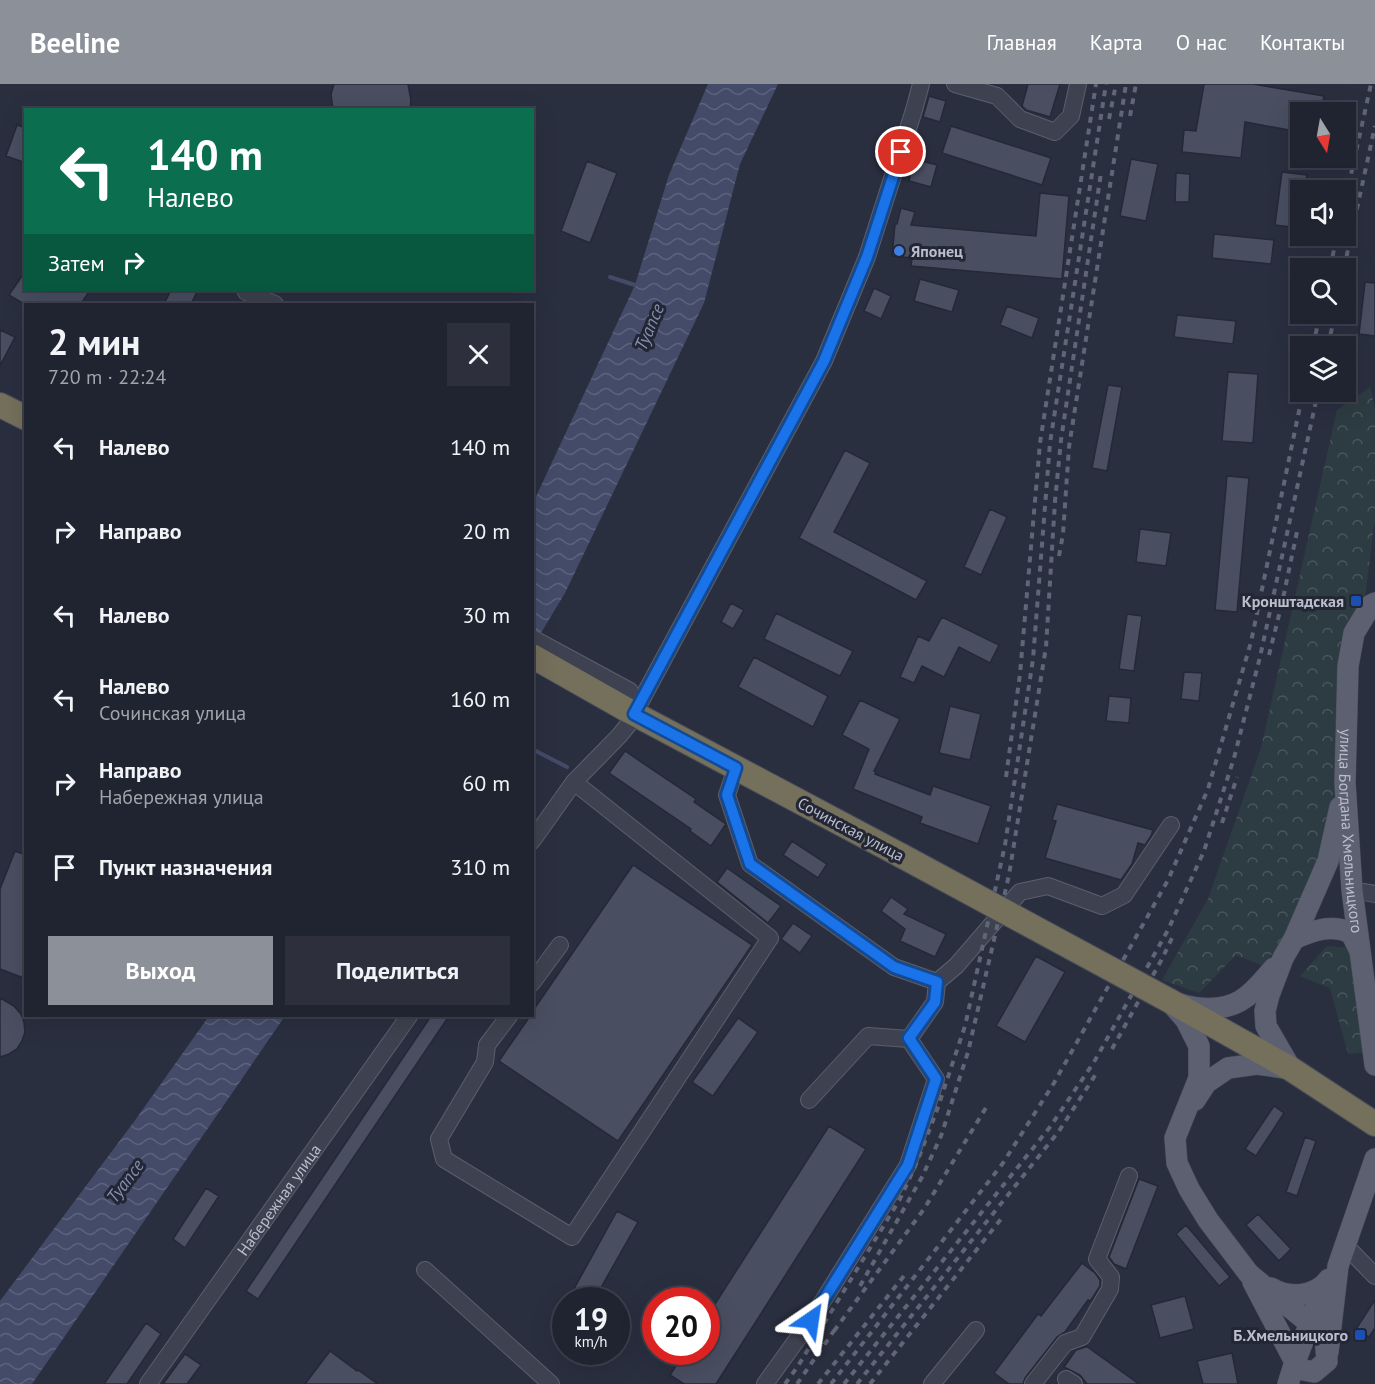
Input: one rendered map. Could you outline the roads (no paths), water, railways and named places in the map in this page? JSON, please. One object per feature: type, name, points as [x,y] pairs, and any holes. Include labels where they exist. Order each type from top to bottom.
[{"type":"highway","points":[[0,405],[24,417]]},
{"type":"highway","name":"Сочинская улица","points":[[534,657],[631,705],[736,768],[902,855],[1170,1001],[1291,1069],[1375,1124]]},
{"type":"main road","name":"улица Богдана Хмельницкого","points":[[1375,603],[1371,605],[1354,633],[1348,666],[1344,783],[1353,895],[1375,1065]]},
{"type":"main road","points":[[1291,1069],[1266,1026],[1265,1011],[1283,958],[1294,939],[1328,861],[1344,783]]},
{"type":"main road","points":[[1313,896],[1325,890],[1338,890],[1353,895]]},
{"type":"main road","points":[[1294,939],[1320,929],[1334,928],[1351,933],[1360,952]]},
{"type":"main road","points":[[1170,1001],[1191,1008],[1207,1009],[1224,1007],[1240,1001],[1254,990],[1283,958]]},
{"type":"main road","points":[[1170,1001],[1186,1020],[1199,1046],[1198,1078],[1175,1138],[1177,1163],[1189,1189],[1208,1220],[1242,1266],[1299,1369],[1314,1372],[1327,1360]]},
{"type":"main road","points":[[1181,1121],[1206,1083],[1228,1068],[1257,1064],[1291,1069]]},
{"type":"main road","points":[[1318,1384],[1327,1360],[1338,1266],[1375,1159]]},
{"type":"main road","points":[[1242,1266],[1276,1291],[1290,1295],[1303,1295],[1324,1286]]},
{"type":"main road","points":[[1242,1266],[1324,1336],[1327,1360]]},
{"type":"main road","points":[[1288,1384],[1324,1286],[1338,1266]]},
{"type":"street","points":[[534,838],[574,782],[619,736],[631,705],[824,361],[867,257],[921,84]]},
{"type":"street","points":[[955,84],[999,90],[1020,119],[1055,132],[1071,116],[1078,84]]},
{"type":"street","points":[[246,292],[273,303]]},
{"type":"street","points":[[534,639],[631,705]]},
{"type":"street","points":[[736,768],[727,795],[750,864],[894,967],[937,982]]},
{"type":"street","points":[[508,1017],[487,1045],[485,1062],[439,1139],[444,1159],[572,1237],[770,938],[574,782]]},
{"type":"street","points":[[909,1038],[935,1002],[937,982],[957,966],[1020,892],[1048,886],[1102,906],[1124,895],[1171,825]]},
{"type":"street","points":[[1353,895],[1375,894]]},
{"type":"street","points":[[534,980],[560,945]]},
{"type":"street","name":"Набережная улица","points":[[148,1384],[408,1017]]},
{"type":"street","points":[[809,1100],[868,1036],[909,1038]]},
{"type":"street","points":[[765,1384],[811,1320],[908,1165],[936,1079],[909,1038]]},
{"type":"street","points":[[1033,1384],[1065,1343],[1082,1337],[1110,1289],[1111,1277],[1097,1259],[1129,1176]]},
{"type":"street","points":[[1345,1245],[1375,1276]]},
{"type":"street","points":[[425,1270],[551,1384]]},
{"type":"street","points":[[932,1384],[976,1330]]},
{"type":"water","name":"Туапсе","points":[[708,84],[778,84],[740,164],[704,303],[565,593],[534,644],[534,501],[635,285],[669,175]]},
{"type":"water","name":"Туапсе","points":[[208,1017],[284,1017],[32,1384],[0,1384],[0,1301],[136,1119]]},
{"type":"waterway","points":[[610,277],[635,285]]},
{"type":"waterway","points":[[534,750],[567,767]]},
{"type":"railway","points":[[1006,777],[1020,674],[1040,443],[1096,84]]},
{"type":"railway","points":[[785,1384],[900,1199],[937,1110],[965,1026],[1005,845],[1033,659],[1050,443],[1106,84]]},
{"type":"railway","points":[[1109,119],[1116,84]]},
{"type":"railway","points":[[1059,556],[1063,534],[1069,447],[1126,84]]},
{"type":"railway","points":[[1130,116],[1136,84]]},
{"type":"railway","points":[[1350,180],[1371,84]]},
{"type":"railway","points":[[1346,258],[1375,126]]},
{"type":"railway","points":[[860,1286],[922,1177],[941,1136],[968,1052],[1009,875],[1046,647],[1061,440],[1101,173]]},
{"type":"railway","points":[[1332,258],[1335,246]]},
{"type":"railway","points":[[1315,336],[1318,324]]},
{"type":"railway","points":[[1330,336],[1333,324]]},
{"type":"railway","points":[[831,1384],[1003,1163],[1054,1083],[1168,880],[1208,789],[1251,642],[1301,402]]},
{"type":"railway","points":[[844,1384],[1050,1127],[1094,1062],[1168,930],[1204,851],[1234,758],[1260,657],[1316,402]]},
{"type":"railway","points":[[1269,655],[1298,527]]},
{"type":"railway","points":[[1222,823],[1237,777]]},
{"type":"railway","points":[[1112,1049],[1172,938]]},
{"type":"railway","points":[[857,1384],[1059,1131],[1096,1074]]},
{"type":"railway","points":[[834,1331],[924,1209],[987,1106]]},
{"type":"railway","points":[[870,1384],[1001,1219]]},
{"type":"railway","points":[[818,1384],[907,1272]]},
{"type":"railway","points":[[797,1384],[838,1325]]},
{"type":"place","name":"Японец","points":[[899,251]]},
{"type":"place","name":"Кронштадская","points":[[1356,601]]},
{"type":"place","name":"Б.Хмельницкого","points":[[1360,1335]]}]
